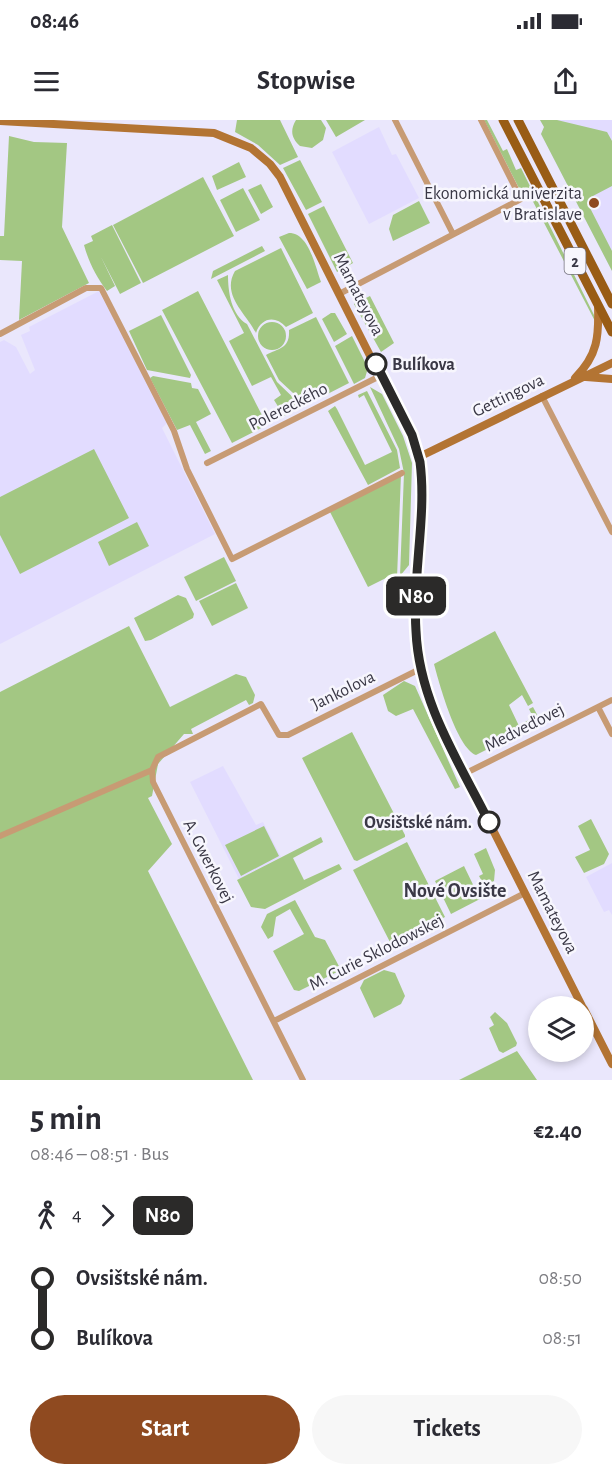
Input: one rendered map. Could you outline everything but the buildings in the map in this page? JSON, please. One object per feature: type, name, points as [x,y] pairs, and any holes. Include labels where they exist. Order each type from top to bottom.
[{"type":"main road","name":"2","points":[[503,120],[612,332]]},
{"type":"main road","name":"2","points":[[519,120],[612,304]]},
{"type":"street","points":[[395,120],[453,234]]},
{"type":"street","points":[[341,293],[521,199],[481,120]]},
{"type":"street","name":"Mamateyova","points":[[0,122],[114,123],[209,132],[234,139],[255,151],[270,164],[280,177],[412,435],[419,456],[421,479],[415,622],[420,669],[431,707],[485,813]]},
{"type":"street","points":[[0,334],[86,288],[101,288],[174,431],[187,469],[232,559],[402,472]]},
{"type":"street","points":[[570,382],[587,365],[596,350],[599,335],[598,305]]},
{"type":"street","name":"Gettingova","points":[[419,456],[612,363]]},
{"type":"street","name":"Polereckého","points":[[207,463],[382,375]]},
{"type":"street","points":[[582,377],[612,379]]},
{"type":"street","points":[[542,396],[612,532]]},
{"type":"street","name":"Jankolova","points":[[152,770],[158,757],[261,704],[279,735],[288,735],[420,669]]},
{"type":"street","name":"Medveďovej","points":[[464,774],[612,700]]},
{"type":"street","points":[[598,707],[612,734]]},
{"type":"street","points":[[0,837],[152,770]]},
{"type":"street","name":"A. Gwerkovej","points":[[152,770],[153,782],[303,1080]]},
{"type":"street","name":"Mamateyova","points":[[494,832],[577,996]]},
{"type":"street","name":"M. Curie Sklodowskej","points":[[273,1021],[525,893]]},
{"type":"street","name":"Mamateyova","points":[[594,1029],[612,1064]]},
{"type":"shaded area","name":"Ekonomická univerzita v Bratislave","points":[[540,120],[612,120],[612,271],[541,134],[544,127]]},
{"type":"shaded area","points":[[379,127],[392,155],[396,154],[419,198],[369,224],[332,152]]},
{"type":"shaded area","points":[[99,291],[168,422],[162,428],[215,534],[0,644],[0,342],[4,340],[16,347],[30,374],[35,370],[21,335],[30,331],[29,327]]},
{"type":"shaded area","points":[[223,766],[256,825],[263,822],[281,857],[239,879],[190,782]]},
{"type":"shaded area","points":[[612,863],[612,915],[609,910],[604,912],[586,877]]},
{"type":"green space","points":[[237,120],[280,120],[298,157],[280,165],[258,145],[235,132]]},
{"type":"green space","points":[[296,120],[321,120],[326,128],[323,140],[312,148],[300,146],[292,134]]},
{"type":"green space","points":[[326,120],[365,120],[336,137]]},
{"type":"green space","points":[[484,120],[487,120],[503,151],[507,149],[516,170],[521,168],[597,325],[527,190],[521,192]]},
{"type":"green space","name":"Ekonomická univerzita v Bratislave","points":[[540,120],[557,120],[607,132],[612,141],[612,186],[591,197],[593,202],[588,204],[612,251],[612,271],[541,134],[544,127]]},
{"type":"green space","points":[[9,136],[34,142],[67,143],[62,227],[89,283],[19,320],[22,261],[0,260],[0,236],[4,236]]},
{"type":"green space","points":[[300,160],[322,202],[306,210],[283,168]]},
{"type":"green space","points":[[239,162],[246,177],[217,190],[212,176]]},
{"type":"green space","points":[[203,177],[234,236],[143,283],[113,225]]},
{"type":"green space","points":[[261,184],[273,207],[261,214],[248,190]]},
{"type":"green space","points":[[243,188],[260,220],[236,232],[220,200]]},
{"type":"green space","points":[[419,201],[430,223],[393,241],[389,229],[393,215]]},
{"type":"green space","points":[[324,206],[353,263],[337,272],[308,214]]},
{"type":"green space","points":[[112,225],[141,283],[120,294],[101,257],[115,286],[107,291],[93,269],[84,245],[93,241],[91,236]]},
{"type":"green space","points":[[289,233],[302,238],[314,259],[321,282],[307,289],[279,237]]},
{"type":"green space","points":[[262,246],[265,251],[211,279],[213,271]]},
{"type":"green space","points":[[281,248],[313,313],[286,327],[277,321],[265,321],[256,333],[236,304],[231,280],[235,271]]},
{"type":"green space","points":[[228,275],[230,295],[237,315],[247,324],[277,382],[302,406],[284,416],[274,400],[281,395],[271,377],[252,386],[229,341],[244,333],[217,280]]},
{"type":"green space","points":[[198,291],[265,421],[265,426],[232,443],[162,310]]},
{"type":"green space","points":[[370,296],[394,343],[381,352],[354,304]]},
{"type":"green space","points":[[335,313],[347,334],[334,342],[322,319]]},
{"type":"green space","points":[[161,315],[191,375],[190,378],[147,370],[129,331]]},
{"type":"green space","points":[[316,317],[349,383],[306,405],[279,380],[266,355],[286,344],[289,330]]},
{"type":"green space","points":[[272,322],[282,326],[286,336],[282,346],[272,350],[262,346],[258,336],[262,326]]},
{"type":"green space","points":[[352,336],[368,368],[365,378],[354,384],[335,346]]},
{"type":"green space","points":[[153,376],[191,383],[192,388],[198,389],[211,414],[196,422],[211,451],[205,454],[190,425],[177,430],[150,378]]},
{"type":"green space","points":[[370,387],[382,394],[403,436],[412,463],[409,565],[400,576],[404,473],[399,449]]},
{"type":"green space","points":[[367,391],[397,450],[400,468],[368,485],[328,411],[335,406],[365,465],[392,452],[364,395],[359,398],[358,395]]},
{"type":"green space","points":[[94,449],[129,518],[20,574],[0,535],[0,497]]},
{"type":"green space","points":[[401,474],[397,578],[393,580],[390,576],[368,587],[330,512]]},
{"type":"green space","points":[[137,522],[149,546],[109,566],[98,542]]},
{"type":"green space","points":[[224,557],[236,581],[196,601],[184,577]]},
{"type":"green space","points":[[236,583],[248,608],[212,626],[199,601]]},
{"type":"green space","points":[[178,595],[186,598],[194,614],[193,618],[145,641],[134,618]]},
{"type":"green space","points":[[129,626],[170,707],[236,674],[246,677],[255,695],[253,703],[249,705],[246,700],[191,729],[193,734],[184,734],[158,764],[152,796],[148,798],[172,844],[148,871],[253,1080],[0,1080],[0,692]]},
{"type":"green space","points":[[495,631],[533,703],[528,706],[522,695],[509,705],[519,726],[533,717],[529,709],[533,707],[541,722],[476,755],[469,750],[456,728],[444,699],[434,664]]},
{"type":"green space","points":[[404,681],[415,686],[460,787],[455,789],[413,709],[396,716],[388,711],[383,695]]},
{"type":"green space","points":[[352,732],[405,835],[357,861],[354,860],[302,758]]},
{"type":"green space","points":[[591,819],[609,854],[604,864],[584,873],[575,857],[590,850],[578,826]]},
{"type":"green space","points":[[264,826],[279,856],[241,876],[225,845]]},
{"type":"green space","points":[[321,837],[323,842],[293,858],[304,880],[339,864],[342,869],[265,909],[251,907],[237,880]]},
{"type":"green space","points":[[407,842],[445,917],[391,944],[353,870]]},
{"type":"green space","points":[[486,848],[495,870],[494,881],[484,885],[479,876],[483,874],[474,854]]},
{"type":"green space","points":[[464,866],[480,899],[451,914],[435,881]]},
{"type":"green space","points":[[295,900],[315,937],[325,940],[341,970],[299,991],[294,990],[273,951],[304,934],[290,909],[276,917],[273,936],[268,939],[261,927],[267,914]]},
{"type":"green space","points":[[384,970],[395,973],[405,996],[401,1004],[374,1018],[360,988],[364,980]]},
{"type":"green space","points":[[495,1012],[507,1023],[517,1043],[516,1046],[503,1053],[499,1051],[489,1028],[494,1025],[490,1017]]},
{"type":"green space","points":[[517,1051],[537,1080],[459,1080]]},
{"type":"tunnel","points":[[485,813],[494,832]]},
{"type":"bus line","name":"N80","points":[[376,364],[412,435],[420,462],[415,629],[420,669],[431,707],[489,822]]},
{"type":"place","name":"Ekonomická univerzita v Bratislave","points":[[594,203]]},
{"type":"place","name":"Bulíkova","points":[[376,364]]},
{"type":"place","name":"Ovsištské nám.","points":[[489,822]]},
{"type":"district","name":"Nové Ovsište","points":[[455,890]]}]
